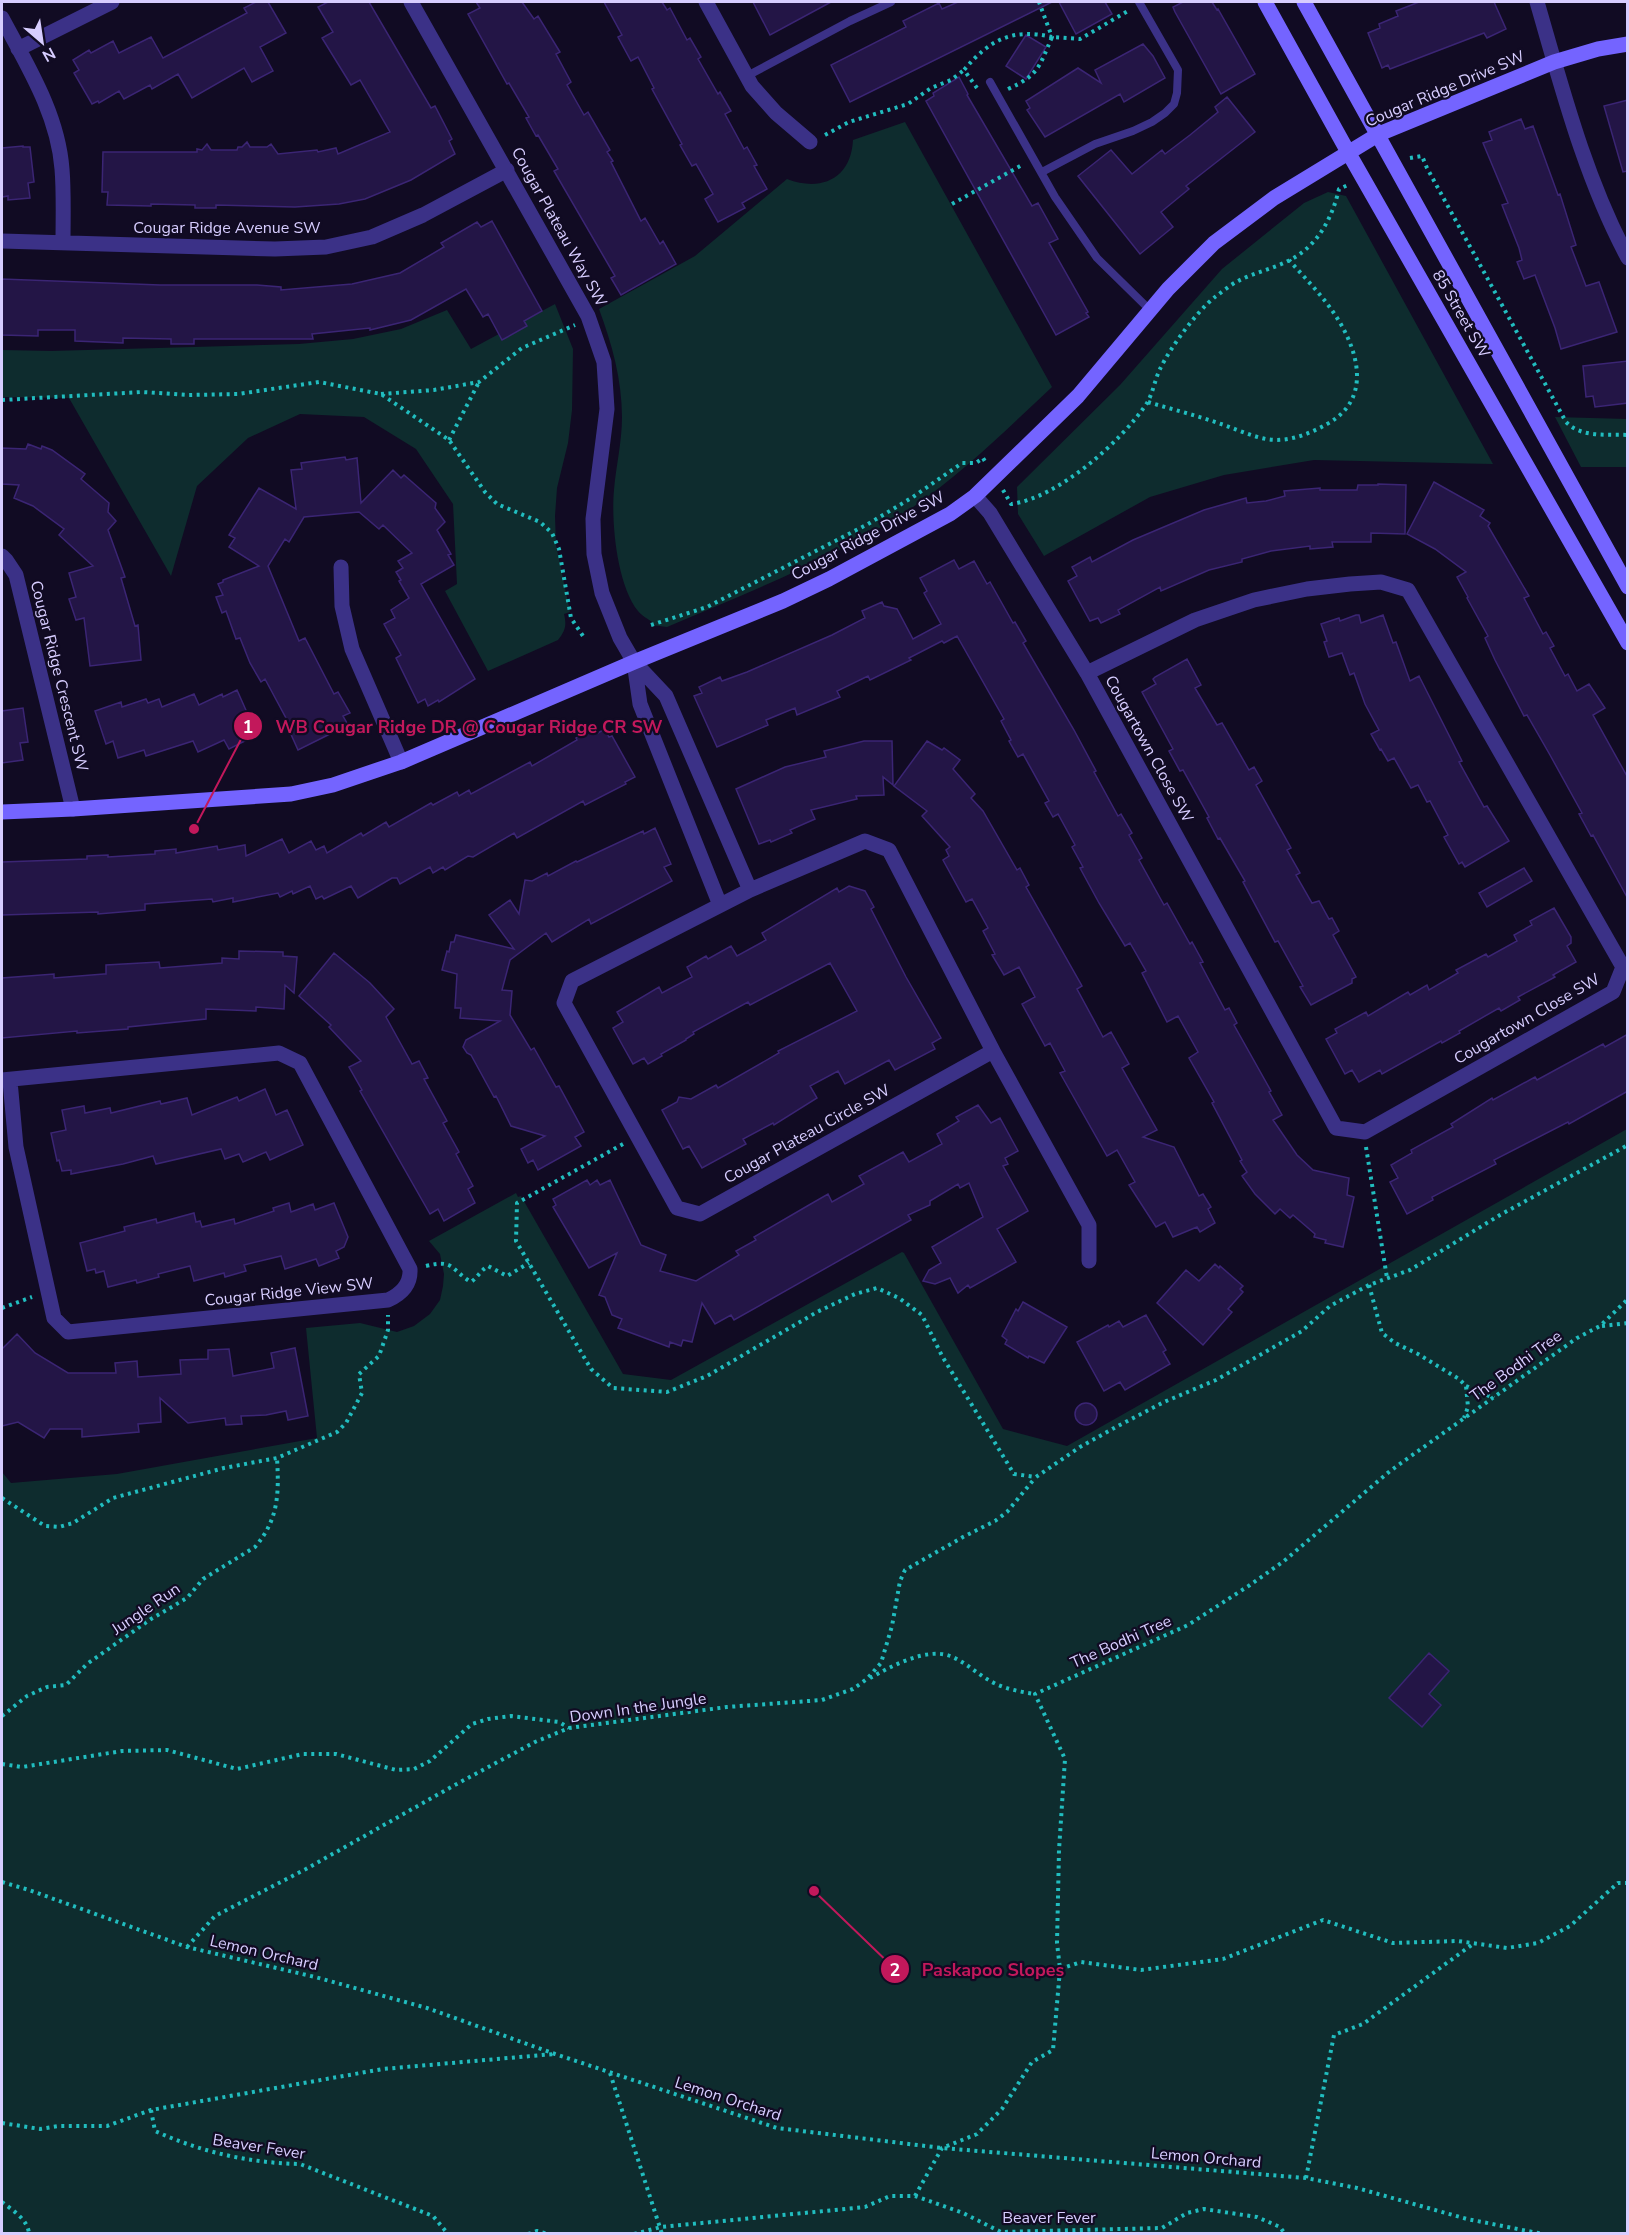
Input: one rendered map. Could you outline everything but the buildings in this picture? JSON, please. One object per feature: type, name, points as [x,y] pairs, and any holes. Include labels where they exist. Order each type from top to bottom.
[{"type":"street","points":[[18,49],[112,2]]},
{"type":"street","name":"Cougar Plateau Way SW","points":[[411,2],[588,316],[604,362],[607,409],[593,519],[594,554],[602,593],[620,638],[634,662]]},
{"type":"street","points":[[706,2],[752,86],[776,113],[810,142]]},
{"type":"street","name":"85 Street SW","points":[[1265,2],[1348,152],[1628,642]]},
{"type":"street","name":"85 Street SW","points":[[1304,2],[1628,587]]},
{"type":"street","points":[[1537,2],[1593,182],[1628,258]]},
{"type":"street","points":[[2,18],[45,101],[56,136],[62,168],[63,243]]},
{"type":"street","name":"Cougar Ridge Drive SW","points":[[2,812],[291,794],[333,785],[401,762],[830,579],[950,514],[975,496],[1078,396],[1168,289],[1214,243],[1274,198],[1379,134],[1554,62],[1598,49],[1628,44]]},
{"type":"street","name":"Cougar Ridge Avenue SW","points":[[2,241],[275,249],[326,247],[372,237],[423,215],[507,170]]},
{"type":"street","name":"Cougartown Close SW","points":[[975,496],[990,513],[1087,673],[1336,1128],[1365,1132],[1613,992],[1623,967],[1408,590],[1381,582],[1307,589],[1254,600],[1195,620],[1087,673]]},
{"type":"street","name":"Cougar Ridge Crescent SW","points":[[2,556],[16,575],[73,809]]},
{"type":"street","points":[[341,567],[342,606],[352,649],[401,762]]},
{"type":"street","points":[[634,662],[666,696],[750,890]]},
{"type":"street","points":[[634,662],[640,704],[720,905]]},
{"type":"street","name":"Cougar Plateau Circle SW","points":[[865,842],[889,850],[993,1051],[700,1214],[677,1208],[564,1003],[572,981],[750,890],[865,842]]},
{"type":"street","points":[[993,1051],[1089,1225],[1089,1261]]},
{"type":"street","name":"Cougar Ridge View SW","points":[[279,1053],[300,1063],[410,1269],[409,1281],[404,1290],[388,1300],[68,1332],[54,1318],[16,1147],[6,1081],[279,1053]]},
{"type":"lane","points":[[747,76],[850,21],[891,2]]},
{"type":"lane","points":[[1042,172],[1095,144],[1152,122],[1174,104],[1178,70],[1140,3]]},
{"type":"lane","points":[[990,82],[1055,197],[1097,258],[1151,311]]},
{"type":"path","points":[[997,94],[1029,80],[1039,67],[1052,37],[1039,2]]},
{"type":"path","points":[[810,142],[849,122],[909,104],[931,88],[951,80],[964,70],[984,48],[1008,36],[1035,33],[1080,39],[1140,3]]},
{"type":"path","points":[[964,70],[978,90],[990,82]]},
{"type":"path","points":[[1422,156],[1566,422],[1587,434],[1628,435]]},
{"type":"path","points":[[952,204],[1034,159]]},
{"type":"path","points":[[1011,504],[1025,502],[1051,490],[1112,445],[1148,402],[1160,368],[1190,323],[1213,299],[1237,281],[1289,260],[1319,236],[1333,213],[1339,189]]},
{"type":"path","points":[[1148,402],[1265,439],[1281,440],[1309,434],[1337,418],[1354,398],[1358,371],[1351,345],[1332,309],[1289,260]]},
{"type":"path","points":[[449,440],[479,382],[522,348],[574,326],[588,316]]},
{"type":"path","points":[[2,399],[142,392],[189,395],[238,394],[319,382],[381,394],[434,390],[479,382]]},
{"type":"path","points":[[381,394],[449,440],[485,492],[497,504],[540,522],[552,533],[559,549],[571,618],[583,636]]},
{"type":"path","points":[[651,625],[707,607],[868,524],[913,497],[962,463],[976,463],[983,458]]},
{"type":"path","points":[[1365,1132],[1387,1278]]},
{"type":"path","points":[[636,1136],[517,1203],[516,1241],[591,1369],[613,1388],[667,1392],[707,1376],[789,1328],[855,1294],[877,1288],[899,1298],[922,1315],[942,1356],[1014,1474],[1036,1477]]},
{"type":"path","name":"Down In the Jungle","points":[[187,1947],[215,1916],[306,1869],[484,1769],[535,1742],[569,1728],[728,1707],[822,1700],[853,1689],[867,1679],[881,1663],[892,1626],[900,1581],[905,1570],[995,1521],[1007,1512],[1036,1477],[1116,1427],[1164,1402],[1216,1380],[1302,1331],[1330,1306],[1369,1285],[1410,1270],[1500,1215],[1628,1145]]},
{"type":"path","points":[[410,1269],[444,1262],[471,1282],[480,1271],[488,1266],[507,1276],[529,1263]]},
{"type":"path","points":[[1369,1285],[1382,1334],[1459,1379],[1466,1386],[1494,1398]]},
{"type":"path","points":[[2,1308],[33,1296],[51,1299]]},
{"type":"path","name":"The Bodhi Tree","points":[[1035,1694],[1188,1625],[1250,1586],[1284,1562],[1390,1472],[1576,1338],[1600,1326],[1628,1299]]},
{"type":"path","points":[[1600,1326],[1628,1323]]},
{"type":"path","points":[[2,1498],[45,1526],[59,1527],[73,1523],[113,1498],[224,1468],[277,1458],[337,1432],[346,1424],[362,1394],[359,1374],[379,1356],[387,1330]]},
{"type":"path","points":[[1464,1418],[1468,1407],[1466,1386]]},
{"type":"path","name":"Jungle Run","points":[[2,1716],[27,1696],[47,1687],[66,1685],[87,1664],[151,1619],[187,1598],[202,1579],[255,1547],[261,1540],[275,1511],[279,1491],[277,1458]]},
{"type":"path","points":[[867,1679],[894,1665],[923,1655],[948,1655],[993,1683],[1019,1692],[1035,1694],[1065,1759],[1059,1850],[1057,1943],[1060,1969],[1053,2050],[1032,2062],[1002,2109],[976,2134],[942,2148],[915,2196]]},
{"type":"path","points":[[2,1764],[22,1767],[122,1751],[167,1750],[237,1769],[303,1754],[336,1754],[396,1770],[414,1769],[429,1761],[472,1724],[488,1719],[511,1716],[559,1722],[569,1728]]},
{"type":"path","name":"Lemon Orchard","points":[[2,1882],[187,1947],[315,1977],[427,2008],[610,2073],[777,2128],[942,2148],[1306,2178],[1357,2188],[1467,2219],[1543,2234]]},
{"type":"path","points":[[1060,1969],[1081,1962],[1141,1970],[1223,1959],[1323,1920],[1393,1943],[1458,1941],[1507,1948],[1538,1943],[1570,1926],[1618,1883],[1628,1882]]},
{"type":"path","points":[[1306,2178],[1334,2035],[1364,2024],[1473,1943]]},
{"type":"path","points":[[2,2122],[40,2129],[59,2126],[107,2126],[152,2110],[383,2068],[555,2054]]},
{"type":"path","points":[[610,2073],[662,2234]]},
{"type":"path","name":"Beaver Fever","points":[[152,2110],[155,2131],[211,2153],[279,2164],[300,2164],[434,2216],[448,2234]]},
{"type":"path","name":"Beaver Fever","points":[[634,2234],[661,2227],[865,2207],[890,2196],[915,2196],[963,2213],[1001,2232],[1162,2228],[1187,2213],[1204,2210],[1257,2217],[1280,2227],[1285,2234]]},
{"type":"path","points":[[2,2202],[28,2227],[29,2234]]},
{"type":"path","points":[[528,2234],[537,2231],[548,2234]]},
{"type":"green space","points":[[905,122],[1052,387],[985,450],[950,479],[913,507],[884,525],[793,573],[667,627],[651,625],[652,622],[639,612],[631,600],[620,570],[617,553],[613,503],[621,436],[622,403],[615,362],[599,309],[695,256],[787,179],[811,184],[832,179],[847,164],[853,140]]},
{"type":"green space","points":[[1328,192],[1346,196],[1493,464],[1314,460],[1224,475],[1150,497],[1044,556],[1018,514],[1017,487],[1120,385],[1222,269],[1304,203]]},
{"type":"green space","points":[[555,304],[573,349],[572,410],[568,443],[557,488],[555,516],[556,545],[570,612],[564,614],[565,628],[558,640],[488,671],[445,591],[457,584],[453,504],[416,449],[364,417],[300,414],[248,438],[197,486],[171,576],[69,398],[2,397],[2,350],[51,351],[299,344],[353,339],[401,329],[447,310],[471,349]]},
{"type":"green space","points":[[1555,417],[1627,419],[1627,467],[1581,467]]},
{"type":"green space","points":[[1627,1129],[1627,2233],[2,2233],[2,1472],[11,1483],[117,1474],[317,1438],[306,1328],[360,1323],[397,1332],[414,1326],[430,1314],[440,1300],[443,1286],[444,1274],[440,1254],[429,1241],[516,1193],[518,1197],[521,1196],[623,1374],[671,1380],[902,1252],[1003,1429],[1067,1446]]},
{"type":"place","name":"WB Cougar Ridge DR @ Cougar Ridge CR SW","points":[[194,829]]},
{"type":"place","name":"Paskapoo Slopes","points":[[814,1891]]}]
